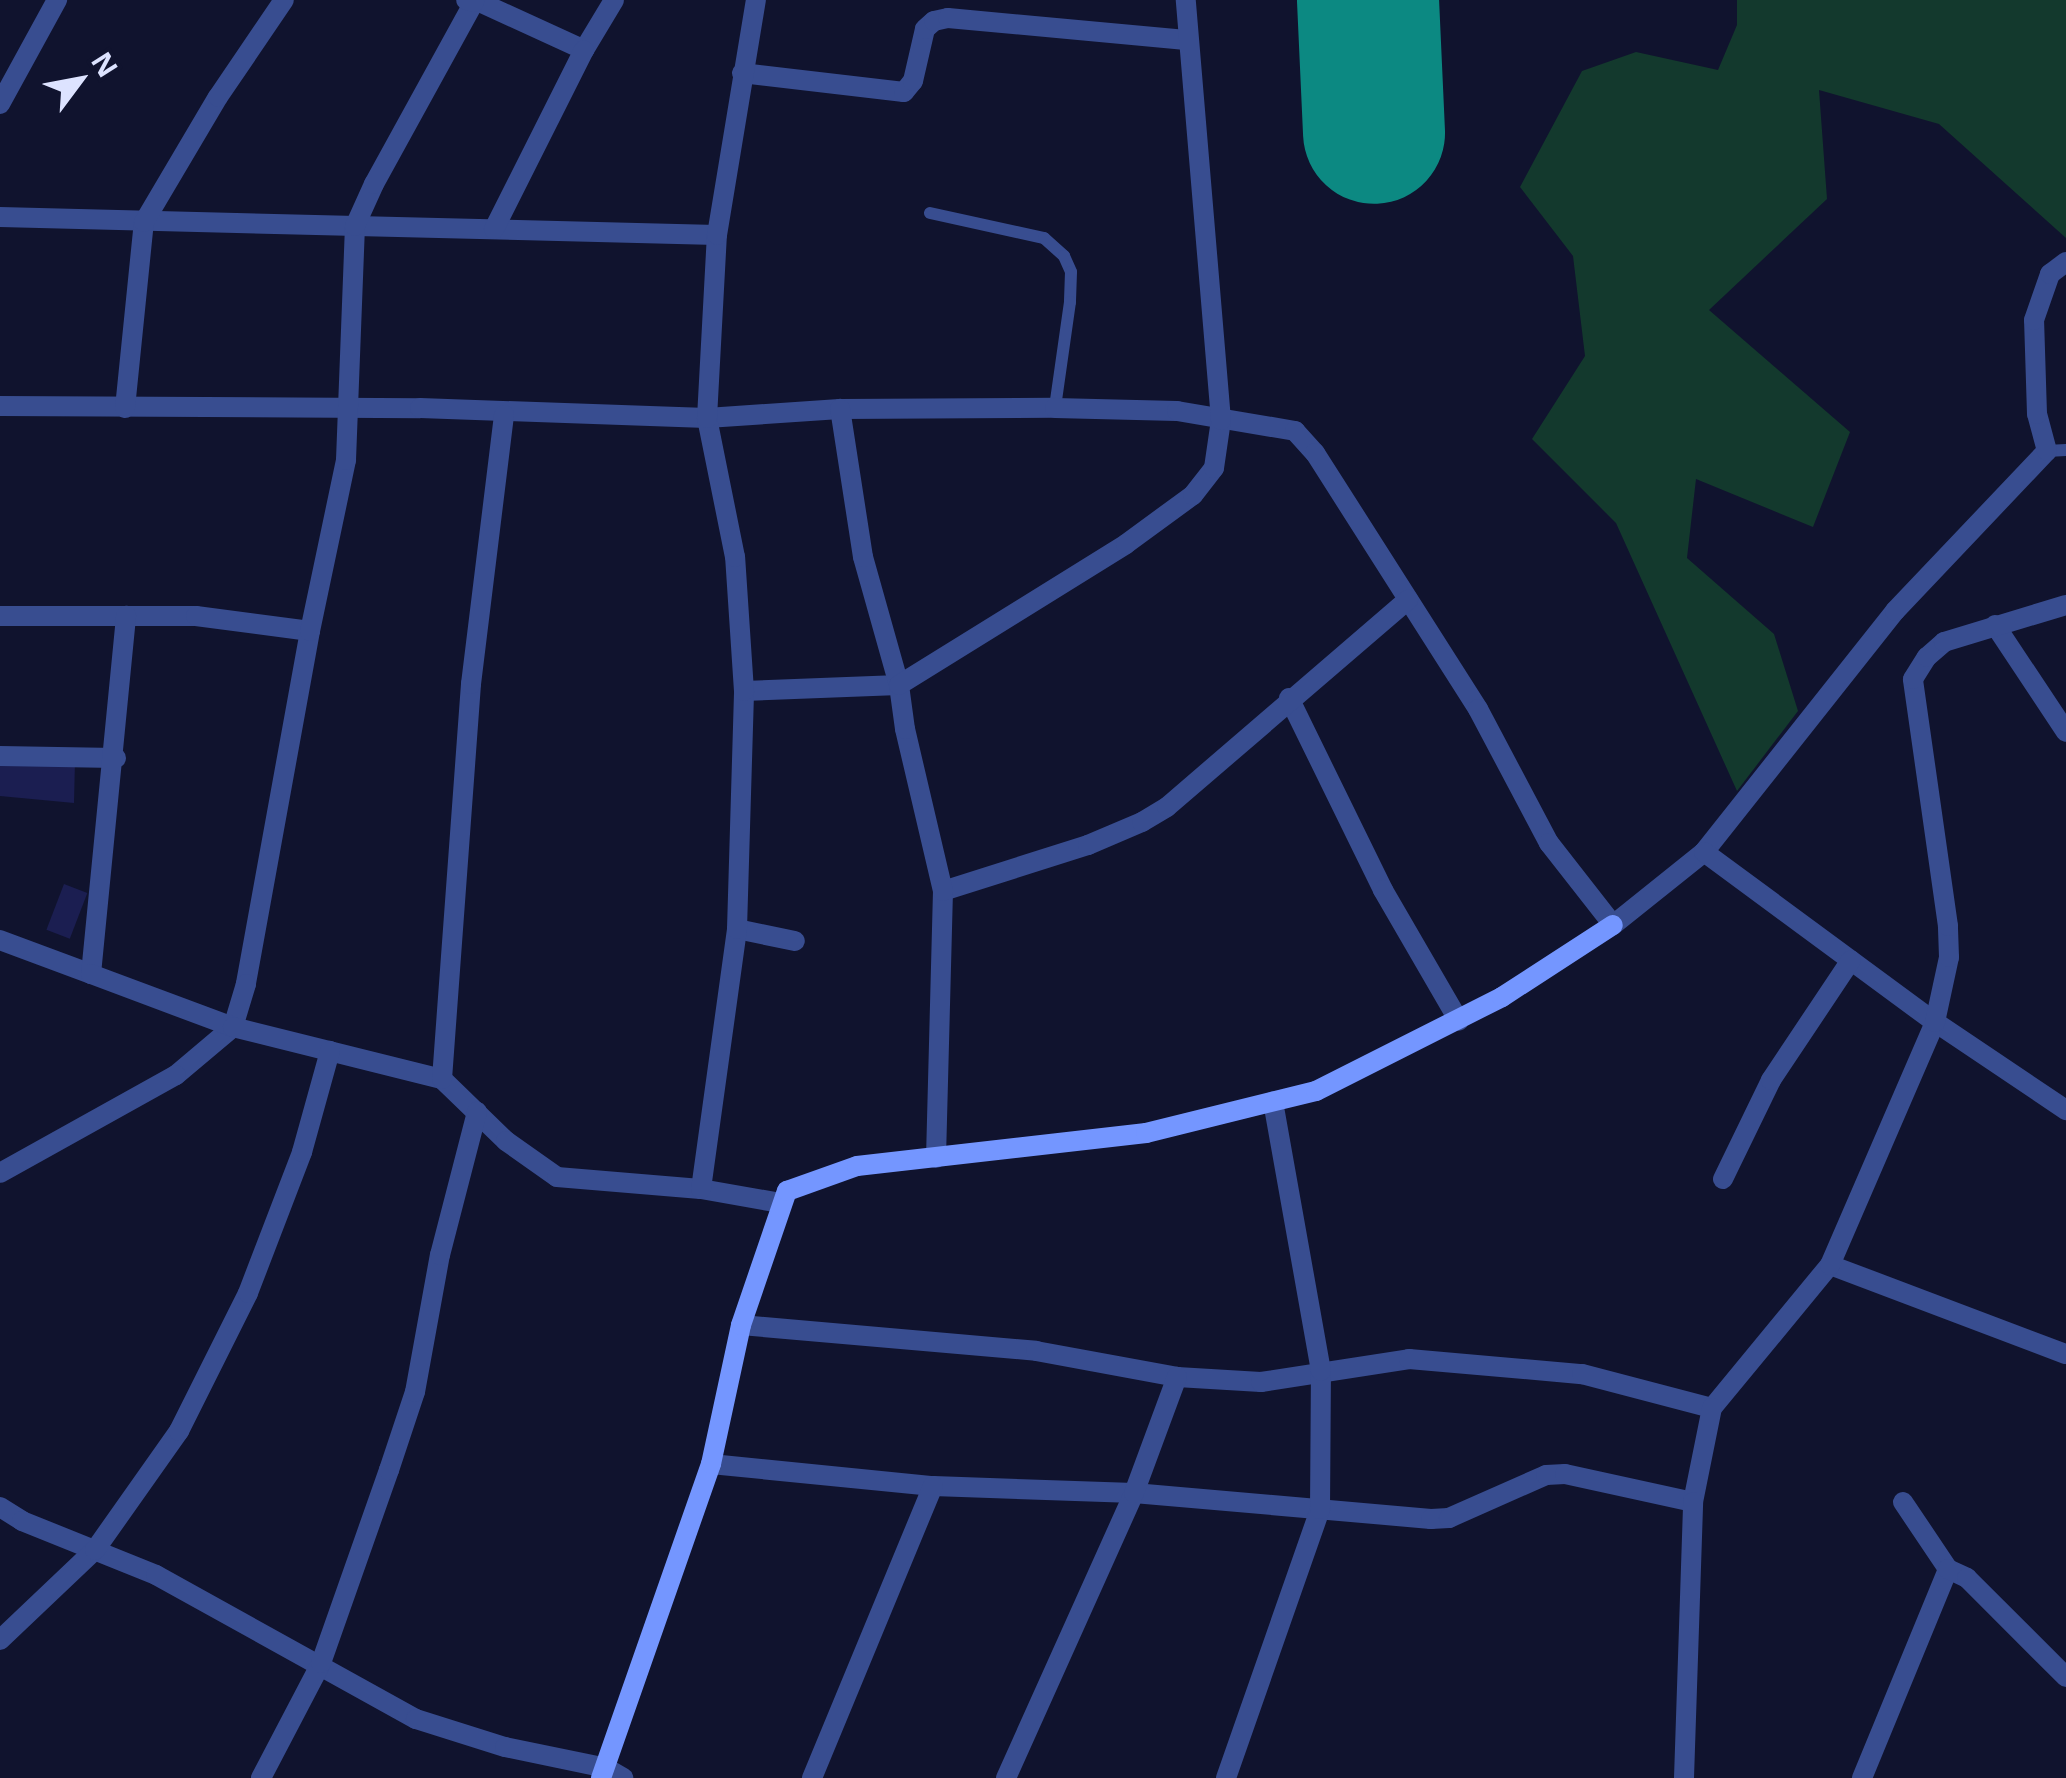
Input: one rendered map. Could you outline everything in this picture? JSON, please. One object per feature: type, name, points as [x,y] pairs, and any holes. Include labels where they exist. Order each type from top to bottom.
[{"type":"main road","points":[[610,1775],[710,1464],[741,1324],[787,1191],[856,1166],[1146,1133],[1316,1091],[1459,1021],[1613,925]]},
{"type":"street","points":[[0,104],[57,0]]},
{"type":"street","points":[[126,408],[144,222],[218,97],[284,0]]},
{"type":"street","points":[[494,229],[584,50],[614,0]]},
{"type":"street","points":[[701,1190],[737,929],[744,691],[735,557],[706,418],[718,234],[756,0]]},
{"type":"street","points":[[744,691],[899,685],[1126,544],[1193,495],[1214,468],[1221,420],[1186,40],[1186,0]]},
{"type":"street","points":[[0,1173],[176,1075],[233,1026],[246,984],[310,631],[346,460],[355,226],[472,1],[584,50]]},
{"type":"street","points":[[742,73],[904,92],[913,81],[925,29],[934,21],[948,18],[1186,40]]},
{"type":"street","points":[[0,217],[718,234]]},
{"type":"street","points":[[0,406],[350,408],[706,418],[840,408],[1055,408],[1177,411],[1295,430],[1315,453],[1478,710],[1550,843],[1613,925],[1704,852],[1895,611],[2056,450],[2037,414],[2034,320],[2050,274],[2066,262]]},
{"type":"street","points":[[840,408],[862,557],[899,685],[905,729],[944,890],[936,1158]]},
{"type":"street","points":[[442,1080],[471,684],[504,415]]},
{"type":"street","points":[[944,890],[1088,845],[1167,807],[1289,698],[1408,600]]},
{"type":"street","points":[[1684,1778],[1693,1502],[1712,1408],[1830,1265],[1936,1022],[1949,957],[1948,926],[1913,679],[1927,657],[1944,642],[2066,605]]},
{"type":"street","points":[[0,616],[236,619],[310,631]]},
{"type":"street","points":[[91,974],[116,758],[126,616]]},
{"type":"street","points":[[1995,625],[2066,732]]},
{"type":"street","points":[[1289,698],[1391,905],[1459,1021]]},
{"type":"street","points":[[0,756],[116,758]]},
{"type":"street","points":[[1704,852],[1936,1022],[2066,1110]]},
{"type":"street","points":[[737,929],[795,941]]},
{"type":"street","points":[[0,940],[233,1026],[442,1080],[538,1168],[557,1177],[701,1190],[780,1203]]},
{"type":"street","points":[[1723,1179],[1771,1080],[1851,960]]},
{"type":"street","points":[[0,1640],[96,1550],[179,1431],[214,1366],[302,1152],[330,1051]]},
{"type":"street","points":[[1226,1778],[1320,1509],[1321,1371],[1273,1102]]},
{"type":"street","points":[[260,1778],[321,1663],[414,1392],[440,1255],[476,1112]]},
{"type":"street","points":[[1830,1265],[2066,1354]]},
{"type":"street","points":[[741,1324],[1036,1351],[1177,1376],[1261,1382],[1409,1359],[1582,1374],[1712,1408]]},
{"type":"street","points":[[1006,1778],[1134,1493],[1177,1376]]},
{"type":"street","points":[[710,1464],[933,1486],[1134,1493],[1449,1518],[1546,1476],[1566,1474],[1693,1502]]},
{"type":"street","points":[[812,1778],[933,1486]]},
{"type":"street","points":[[1903,1502],[1948,1569],[1967,1578],[2066,1677]]},
{"type":"street","points":[[0,1507],[22,1521],[156,1575],[416,1719],[610,1775]]},
{"type":"street","points":[[1862,1778],[1948,1569]]},
{"type":"lane","points":[[930,213],[1044,238],[1064,256],[1071,272],[1070,302],[1055,408]]},
{"type":"green space","points":[[1737,0],[2066,0],[2066,238],[1939,124],[1819,90],[1827,199],[1709,310],[1850,432],[1813,527],[1696,479],[1687,558],[1774,634],[1798,711],[1737,791],[1616,523],[1532,439],[1585,356],[1573,256],[1520,187],[1582,71],[1636,52],[1718,70],[1737,25]]},
{"type":"building","points":[[0,760],[75,760],[74,803],[0,796]]},
{"type":"building","points":[[64,884],[87,893],[70,939],[46,930]]},
{"type":"runway","points":[[1368,0],[1374,133]]}]
